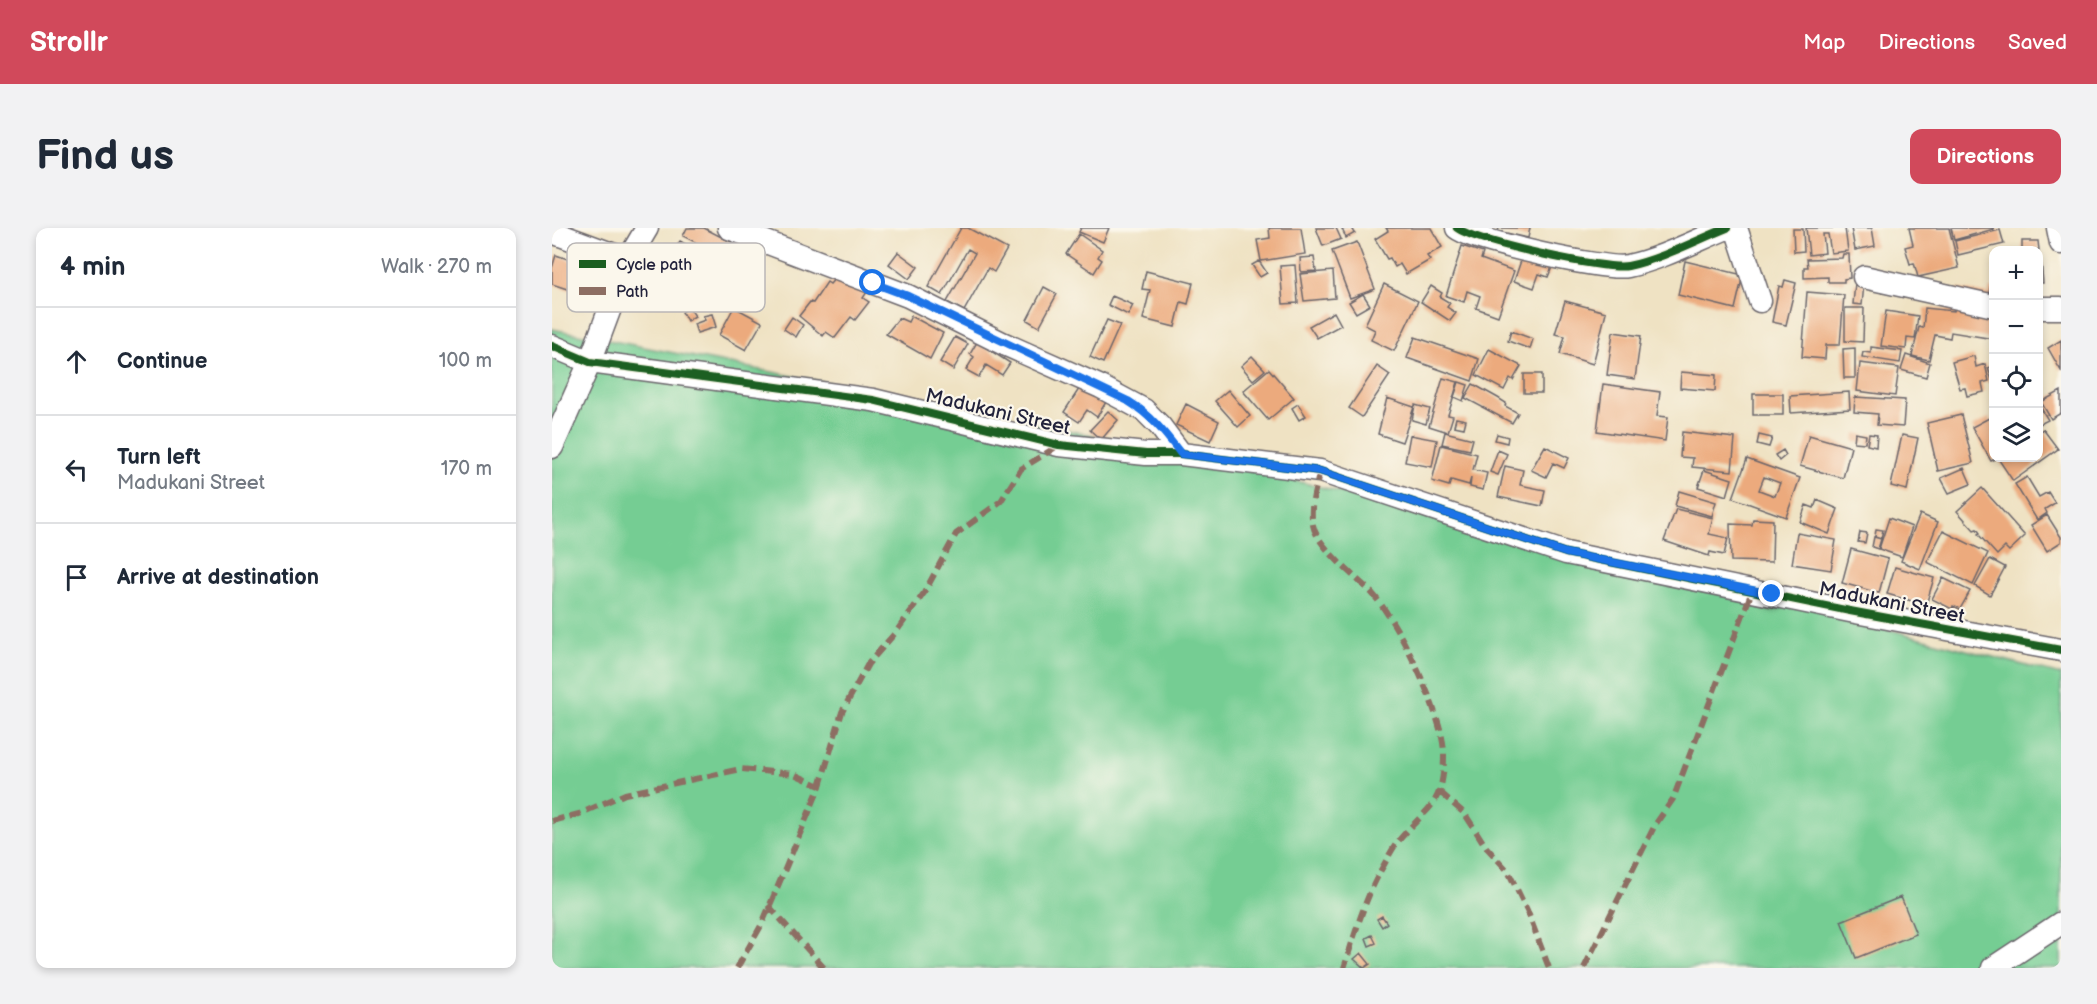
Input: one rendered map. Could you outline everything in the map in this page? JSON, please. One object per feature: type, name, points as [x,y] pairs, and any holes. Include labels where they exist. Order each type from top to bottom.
[{"type":"street","points":[[638,243],[647,228]]},
{"type":"street","points":[[729,228],[908,296],[1012,348],[1101,387],[1144,411],[1160,426],[1181,454]]},
{"type":"street","points":[[1457,228],[1517,248],[1597,265],[1626,267],[1727,228]]},
{"type":"street","points":[[1736,228],[1760,301]]},
{"type":"street","points":[[2058,228],[2061,243]]},
{"type":"street","points":[[552,232],[582,243]]},
{"type":"street","points":[[1864,277],[1989,305]]},
{"type":"street","points":[[2043,308],[2061,308]]},
{"type":"street","points":[[552,447],[590,362],[609,312]]},
{"type":"street","name":"Madukani Street","points":[[552,346],[590,362],[873,400],[1059,445],[1146,454],[1181,454],[1320,471],[1566,553],[1850,611],[2061,650]]},
{"type":"street","points":[[1993,968],[2061,923]]},
{"type":"green space","points":[[552,329],[1164,449],[1839,613],[1891,630],[2061,675],[2061,968],[552,968]]},
{"type":"building","points":[[687,228],[704,228],[733,243],[697,243],[683,236]]},
{"type":"building","points":[[961,228],[968,228],[1007,249],[994,272],[988,268],[964,311],[947,302],[975,253],[968,249],[942,295],[928,287]]},
{"type":"building","points":[[1081,228],[1109,228],[1103,242],[1079,232]]},
{"type":"building","points":[[1269,228],[1301,228],[1305,254],[1261,261],[1257,240],[1270,238]]},
{"type":"building","points":[[1316,228],[1336,228],[1341,239],[1323,246]]},
{"type":"building","points":[[1352,228],[1355,233],[1346,238],[1342,229]]},
{"type":"building","points":[[1386,228],[1431,228],[1442,247],[1427,256],[1430,260],[1406,274],[1400,264],[1395,267],[1390,258],[1387,259],[1375,239],[1388,231]]},
{"type":"building","points":[[1499,228],[1530,228],[1528,238],[1498,231]]},
{"type":"building","points":[[1806,228],[1845,228],[1848,251],[1831,253],[1828,234],[1823,234],[1825,253],[1809,255]]},
{"type":"building","points":[[1851,228],[1872,228],[1875,246],[1855,250]]},
{"type":"building","points":[[1909,228],[1949,228],[1959,268],[1918,277],[1914,263],[1910,264],[1905,247],[1913,245]]},
{"type":"building","points":[[1951,228],[1994,228],[1994,229],[1954,240]]},
{"type":"building","points":[[1793,229],[1803,229],[1804,251],[1794,252]]},
{"type":"building","points":[[2000,230],[2004,244],[1958,255],[1955,241]]},
{"type":"building","points":[[1079,234],[1102,250],[1098,257],[1102,260],[1094,273],[1066,254]]},
{"type":"building","points":[[2022,241],[2038,241],[2039,246],[2022,246]]},
{"type":"building","points":[[1357,242],[1375,289],[1350,298],[1332,251]]},
{"type":"building","points":[[1462,246],[1483,253],[1481,259],[1514,271],[1498,316],[1476,308],[1480,296],[1467,291],[1464,302],[1446,296]]},
{"type":"building","points":[[898,252],[918,267],[909,279],[889,264]]},
{"type":"building","points":[[1524,252],[1554,262],[1548,277],[1539,274],[1534,288],[1514,281]]},
{"type":"building","points":[[1843,254],[1849,254],[1850,278],[1844,279],[1844,282],[1828,282],[1828,277],[1804,278],[1804,267],[1808,267],[1807,259],[1842,258]]},
{"type":"building","points":[[556,255],[567,259],[567,289],[552,284],[552,268]]},
{"type":"building","points":[[1314,257],[1316,271],[1301,272],[1300,258]]},
{"type":"building","points":[[1259,261],[1267,273],[1260,277],[1252,265]]},
{"type":"building","points":[[1685,261],[1743,275],[1735,309],[1678,295]]},
{"type":"building","points":[[1295,265],[1298,303],[1283,304],[1280,266]]},
{"type":"building","points":[[1146,271],[1193,283],[1188,304],[1181,302],[1175,327],[1143,319],[1150,290],[1142,289]]},
{"type":"building","points":[[1333,271],[1335,298],[1304,301],[1300,274]]},
{"type":"building","points":[[837,276],[849,286],[853,280],[867,292],[863,298],[869,302],[855,320],[851,317],[835,338],[826,332],[823,336],[799,316],[810,302],[813,303],[827,282],[830,284]]},
{"type":"building","points":[[1785,280],[1796,283],[1786,325],[1772,322],[1779,286],[1783,287]]},
{"type":"building","points":[[1855,283],[1864,284],[1862,305],[1853,304]]},
{"type":"building","points":[[1384,284],[1418,301],[1394,351],[1371,340],[1375,330],[1365,325]]},
{"type":"building","points":[[1431,286],[1442,293],[1440,297],[1450,303],[1447,307],[1456,313],[1450,321],[1421,302]]},
{"type":"building","points":[[1044,287],[1057,294],[1039,327],[1027,320]]},
{"type":"building","points":[[1958,289],[1989,294],[1989,338],[1951,332],[1950,338],[1935,335],[1929,360],[1912,356],[1919,327],[1923,328],[1925,308],[1954,311]]},
{"type":"building","points":[[1807,292],[1844,295],[1840,345],[1826,345],[1825,359],[1802,357]]},
{"type":"building","points":[[1363,294],[1370,305],[1356,313],[1349,302]]},
{"type":"building","points":[[1112,296],[1133,305],[1128,315],[1108,305]]},
{"type":"building","points":[[1565,301],[1606,312],[1593,364],[1560,354],[1565,336],[1555,334]]},
{"type":"building","points":[[1845,308],[1864,308],[1863,342],[1845,341]]},
{"type":"building","points":[[1886,311],[1918,316],[1915,339],[1907,338],[1906,349],[1881,346]]},
{"type":"building","points":[[682,312],[692,312],[695,316],[687,321]]},
{"type":"building","points":[[731,312],[743,312],[762,322],[746,350],[719,335]]},
{"type":"building","points":[[1334,312],[1341,325],[1317,338],[1309,326]]},
{"type":"building","points":[[712,314],[716,327],[697,333],[694,324],[705,320],[703,316]]},
{"type":"building","points":[[911,316],[943,333],[930,359],[886,334],[899,318],[908,322]]},
{"type":"building","points":[[792,317],[803,325],[796,337],[784,329]]},
{"type":"building","points":[[1107,320],[1120,325],[1103,363],[1090,357]]},
{"type":"building","points":[[1511,331],[1533,339],[1530,349],[1508,341]]},
{"type":"building","points":[[1613,332],[1641,336],[1635,379],[1607,375]]},
{"type":"building","points":[[955,337],[968,344],[953,370],[940,362]]},
{"type":"building","points":[[1415,337],[1479,359],[1472,381],[1407,358]]},
{"type":"building","points":[[2061,340],[2061,371],[2048,348]]},
{"type":"building","points":[[977,342],[1010,363],[1002,375],[986,365],[979,377],[966,370],[974,357],[970,354]]},
{"type":"building","points":[[1871,347],[1902,351],[1900,363],[1862,357],[1863,352],[1871,353]]},
{"type":"building","points":[[1855,348],[1855,378],[1844,378],[1843,349]]},
{"type":"building","points":[[1489,349],[1521,366],[1513,380],[1510,378],[1504,390],[1476,375]]},
{"type":"building","points":[[1906,355],[1930,363],[1926,377],[1901,370]]},
{"type":"building","points":[[1252,356],[1265,370],[1253,380],[1241,366]]},
{"type":"building","points":[[1974,356],[1976,367],[1985,364],[1989,381],[1982,383],[1984,392],[1967,396],[1965,388],[1960,389],[1952,362]]},
{"type":"building","points":[[1860,363],[1899,368],[1895,396],[1857,391]]},
{"type":"building","points":[[1377,366],[1390,375],[1362,417],[1349,408]]},
{"type":"building","points":[[1269,369],[1294,398],[1268,420],[1243,391]]},
{"type":"building","points":[[1681,372],[1716,375],[1715,391],[1680,388]]},
{"type":"building","points":[[1524,374],[1542,374],[1542,393],[1524,393]]},
{"type":"building","points":[[1443,378],[1458,382],[1448,415],[1453,416],[1448,432],[1429,426]]},
{"type":"building","points":[[1459,382],[1468,385],[1463,401],[1454,397]]},
{"type":"building","points":[[1473,384],[1506,403],[1505,406],[1518,413],[1512,423],[1465,398]]},
{"type":"building","points":[[1603,384],[1660,392],[1657,416],[1668,417],[1665,441],[1597,431]]},
{"type":"building","points":[[1081,386],[1106,402],[1097,417],[1087,410],[1079,422],[1064,412]]},
{"type":"building","points":[[1228,390],[1250,416],[1238,427],[1215,401]]},
{"type":"building","points":[[2061,391],[2061,413],[2051,419],[2043,405],[2043,401]]},
{"type":"building","points":[[1849,392],[1850,409],[1791,413],[1790,396]]},
{"type":"building","points":[[1753,394],[1783,394],[1783,415],[1753,415]]},
{"type":"building","points":[[1855,397],[1905,400],[1903,427],[1877,425],[1878,414],[1854,412]]},
{"type":"building","points":[[1387,398],[1414,407],[1402,442],[1378,434]]},
{"type":"building","points":[[1186,404],[1219,421],[1210,441],[1176,425]]},
{"type":"building","points":[[1298,404],[1306,416],[1299,420],[1292,408]]},
{"type":"building","points":[[1415,405],[1430,409],[1426,424],[1412,420]]},
{"type":"building","points":[[1108,411],[1118,420],[1101,440],[1090,430]]},
{"type":"building","points":[[2043,412],[2048,420],[2043,422]]},
{"type":"building","points":[[1961,415],[1973,463],[1938,471],[1927,423]]},
{"type":"building","points":[[1456,418],[1466,420],[1464,428],[1454,426]]},
{"type":"building","points":[[1989,418],[1989,457],[1972,427]]},
{"type":"building","points":[[2043,429],[2058,449],[2043,460]]},
{"type":"building","points":[[1445,432],[1473,439],[1470,450],[1442,444]]},
{"type":"building","points":[[1682,432],[1735,438],[1732,471],[1692,467],[1693,458],[1680,457]]},
{"type":"building","points":[[1855,433],[1866,435],[1865,443],[1854,442]]},
{"type":"building","points":[[1497,434],[1508,437],[1507,443],[1495,440]]},
{"type":"building","points":[[1869,434],[1877,435],[1876,447],[1867,445]]},
{"type":"building","points":[[1410,435],[1437,440],[1432,467],[1405,462]]},
{"type":"building","points":[[1759,435],[1772,438],[1769,447],[1757,444]]},
{"type":"building","points":[[1809,435],[1851,447],[1843,478],[1800,466]]},
{"type":"building","points":[[1902,435],[1918,438],[1907,490],[1891,486]]},
{"type":"building","points":[[1441,445],[1477,454],[1473,470],[1487,473],[1483,490],[1470,487],[1471,478],[1469,485],[1451,480],[1449,486],[1432,481]]},
{"type":"building","points":[[1545,446],[1569,458],[1564,468],[1553,463],[1546,477],[1531,470]]},
{"type":"building","points":[[1498,450],[1507,454],[1498,475],[1490,472]]},
{"type":"building","points":[[1783,450],[1786,455],[1779,461],[1775,455]]},
{"type":"building","points":[[1747,459],[1800,478],[1786,517],[1733,498]],"holes":[[[1764,477],[1780,483],[1775,496],[1759,490]]]},
{"type":"building","points":[[2000,462],[2040,462],[2013,481]]},
{"type":"building","points":[[1505,466],[1523,470],[1520,485],[1545,490],[1542,506],[1498,497]]},
{"type":"building","points":[[1964,468],[1971,484],[1949,493],[1941,478]]},
{"type":"building","points":[[1704,470],[1732,479],[1727,496],[1698,487]]},
{"type":"building","points":[[2027,477],[2039,497],[2048,492],[2055,503],[2045,509],[2047,513],[2037,520],[2015,484]]},
{"type":"building","points":[[1982,488],[2025,536],[2009,551],[2005,547],[1997,555],[1978,534],[1980,533],[1977,529],[1974,530],[1957,511]]},
{"type":"building","points":[[1679,491],[1716,502],[1712,516],[1675,506]]},
{"type":"building","points":[[1817,500],[1838,509],[1829,534],[1800,522],[1806,505],[1814,508]]},
{"type":"building","points":[[1676,509],[1713,518],[1709,534],[1728,538],[1724,555],[1710,552],[1709,556],[1664,541]]},
{"type":"building","points":[[1920,514],[1938,522],[1920,569],[1901,561]]},
{"type":"building","points":[[2047,515],[2061,537],[2061,542],[2047,551],[2031,525]]},
{"type":"building","points":[[1889,518],[1912,527],[1902,557],[1879,549]]},
{"type":"building","points":[[1753,519],[1773,520],[1772,562],[1731,561],[1730,524],[1752,525]]},
{"type":"building","points":[[1876,529],[1883,530],[1881,538],[1875,536]]},
{"type":"building","points":[[1943,531],[1988,553],[1973,585],[1927,562]]},
{"type":"building","points":[[1860,532],[1867,533],[1865,543],[1858,542]]},
{"type":"building","points":[[1797,533],[1836,540],[1831,570],[1792,564]]},
{"type":"building","points":[[1874,537],[1881,539],[1878,549],[1872,547]]},
{"type":"building","points":[[1851,549],[1888,559],[1879,593],[1842,583]]},
{"type":"building","points":[[1990,559],[2005,567],[1990,595],[1975,586]]},
{"type":"building","points":[[1895,567],[1934,578],[1926,605],[1887,594]]},
{"type":"building","points":[[1943,578],[1970,591],[1960,609],[1953,606],[1952,609],[1932,599]]},
{"type":"building","points":[[1901,897],[1916,934],[1856,958],[1841,921]]},
{"type":"building","points":[[1382,916],[1387,923],[1382,927],[1377,919]]},
{"type":"building","points":[[1372,935],[1376,943],[1369,946],[1366,938]]},
{"type":"building","points":[[1361,953],[1370,964],[1364,968],[1354,959]]},
{"type":"marked path","points":[[737,968],[762,924],[820,786],[842,712],[868,664],[896,632],[924,593],[956,534],[1001,501],[1021,469],[1059,445]]},
{"type":"marked path","points":[[1320,471],[1312,511],[1316,534],[1329,552],[1372,593],[1394,625],[1428,694],[1442,737],[1444,754],[1438,795],[1427,811],[1397,843],[1381,870],[1365,906],[1344,968]]},
{"type":"marked path","points":[[1584,968],[1655,825],[1673,799],[1752,591]]},
{"type":"marked path","points":[[552,821],[579,814],[625,794],[741,769],[794,774],[820,786]]},
{"type":"marked path","points":[[1440,792],[1465,814],[1486,847],[1508,871],[1527,910],[1549,968]]},
{"type":"marked path","points":[[768,905],[824,968]]},
{"type":"cycle path","points":[[1457,228],[1468,234],[1513,247],[1569,260],[1615,266],[1628,266],[1653,259],[1727,228]]},
{"type":"cycle path","points":[[552,346],[590,362],[873,400],[1059,445],[1146,454],[1181,454],[1320,471],[1566,553],[1850,611],[2061,650]]},
{"type":"route","points":[[873,283],[908,296],[1002,344],[1128,401],[1144,411],[1160,426],[1181,454],[1320,471],[1566,553],[1772,594]]}]
